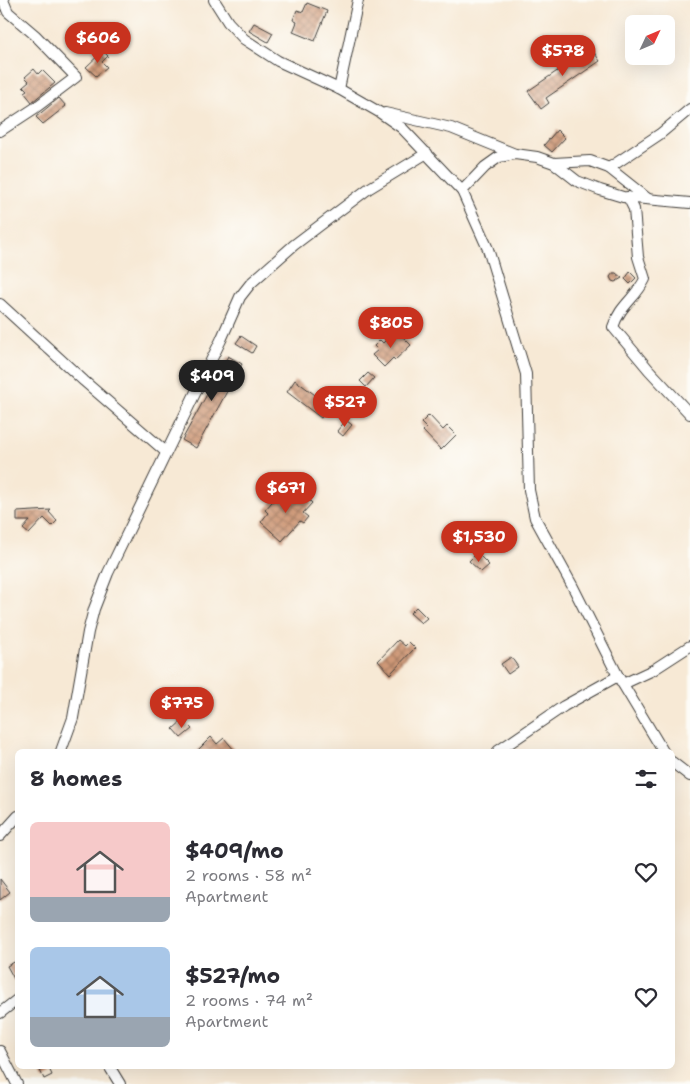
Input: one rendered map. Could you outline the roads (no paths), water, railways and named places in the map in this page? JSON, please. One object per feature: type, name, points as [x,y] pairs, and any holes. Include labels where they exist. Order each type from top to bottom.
[{"type":"street","points":[[0,131],[76,77],[35,35],[8,12],[3,0]]},
{"type":"street","points":[[214,0],[228,22],[244,39],[278,60],[340,89],[402,128],[462,191],[488,250],[526,374],[529,490],[535,518],[573,587],[620,680],[661,749]]},
{"type":"street","points":[[340,89],[358,0]]},
{"type":"street","points":[[609,168],[660,134],[690,108]]},
{"type":"street","points":[[379,112],[451,128],[515,154],[537,157],[554,163],[577,181],[600,190],[628,197],[690,202]]},
{"type":"street","points":[[62,749],[73,718],[88,632],[94,609],[112,564],[240,297],[251,283],[294,245],[368,189],[427,153]]},
{"type":"street","points":[[462,191],[485,167],[499,157],[515,154]]},
{"type":"street","points":[[554,163],[590,161],[609,168],[648,199]]},
{"type":"street","points":[[628,197],[634,209],[638,257],[645,279],[640,290],[616,317],[613,327],[649,370],[690,414]]},
{"type":"street","points":[[0,304],[84,381],[166,452]]},
{"type":"street","points":[[501,749],[564,706],[620,680],[653,670],[690,646]]},
{"type":"street","points":[[675,764],[690,776]]},
{"type":"street","points":[[0,836],[15,819]]},
{"type":"street","points":[[0,1014],[15,1002]]},
{"type":"street","points":[[0,1051],[17,1084]]},
{"type":"street","points":[[110,1069],[120,1084]]}]
